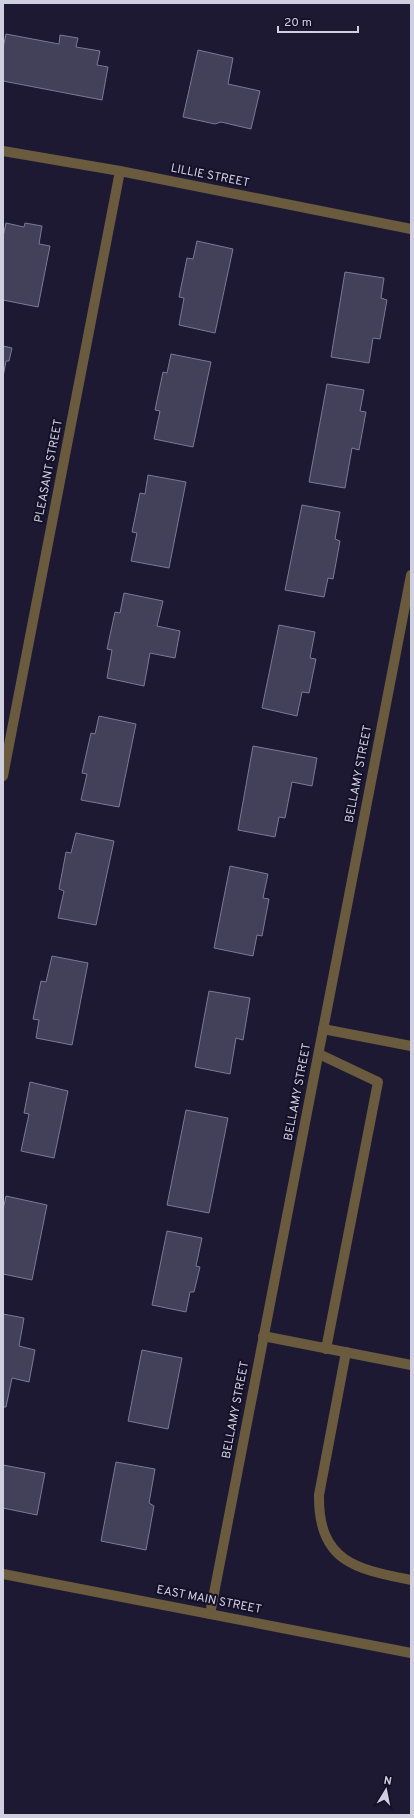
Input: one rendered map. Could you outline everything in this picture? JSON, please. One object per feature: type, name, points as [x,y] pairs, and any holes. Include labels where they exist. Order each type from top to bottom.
[{"type":"street","name":"LILLIE STREET","points":[[3,151],[120,171],[411,229]]},
{"type":"street","name":"PLEASANT STREET","points":[[3,776],[120,171]]},
{"type":"street","name":"BELLAMY STREET","points":[[210,1614],[411,575]]},
{"type":"street","points":[[323,1029],[411,1046]]},
{"type":"street","points":[[318,1054],[378,1082],[326,1349]]},
{"type":"street","points":[[264,1336],[411,1364]]},
{"type":"street","points":[[346,1352],[319,1495],[318,1516],[325,1535],[336,1552],[353,1565],[372,1572],[411,1580]]},
{"type":"street","name":"EAST MAIN STREET","points":[[3,1574],[411,1653]]},
{"type":"building","points":[[6,34],[59,44],[60,35],[78,38],[76,47],[100,51],[97,65],[108,67],[102,100],[3,81],[3,48]]},
{"type":"building","points":[[198,50],[233,58],[228,84],[260,91],[251,129],[221,122],[215,124],[183,117]]},
{"type":"building","points":[[6,223],[24,227],[25,223],[42,226],[39,244],[50,246],[38,307],[3,300],[3,237]]},
{"type":"building","points":[[197,241],[233,249],[215,333],[179,325],[184,298],[179,297],[187,258],[193,259]]},
{"type":"building","points":[[345,272],[384,278],[381,298],[387,300],[380,339],[373,338],[369,363],[331,357]]},
{"type":"building","points":[[3,346],[12,348],[9,361],[6,361],[3,377]]},
{"type":"building","points":[[171,354],[211,362],[193,447],[154,439],[160,411],[155,410],[163,372],[167,373]]},
{"type":"building","points":[[327,384],[364,390],[360,411],[366,412],[359,450],[352,448],[345,488],[309,482]]},
{"type":"building","points":[[148,475],[186,482],[169,568],[131,561],[137,533],[132,532],[140,493],[145,494]]},
{"type":"building","points":[[302,505],[340,512],[335,539],[340,541],[333,579],[328,578],[324,597],[285,590]]},
{"type":"building","points":[[124,593],[163,601],[157,626],[180,631],[175,658],[150,653],[144,686],[107,678],[112,650],[107,649],[115,612],[120,613]]},
{"type":"building","points":[[279,625],[315,632],[310,658],[316,659],[309,693],[302,692],[297,716],[262,708]]},
{"type":"building","points":[[99,716],[136,724],[119,807],[81,800],[87,774],[82,773],[91,733],[95,734]]},
{"type":"building","points":[[253,746],[317,758],[312,786],[292,782],[285,818],[279,817],[275,837],[238,830]]},
{"type":"building","points":[[76,833],[114,841],[96,925],[58,918],[64,891],[59,889],[66,852],[71,853]]},
{"type":"building","points":[[230,866],[268,874],[263,898],[269,899],[262,936],[257,935],[253,956],[214,948]]},
{"type":"building","points":[[52,956],[88,963],[72,1045],[36,1038],[39,1020],[33,1019],[41,981],[46,982]]},
{"type":"building","points":[[209,991],[250,998],[243,1040],[236,1038],[230,1074],[195,1067]]},
{"type":"building","points":[[30,1082],[68,1091],[54,1158],[21,1151],[29,1114],[24,1113]]},
{"type":"building","points":[[186,1110],[228,1118],[209,1213],[167,1205]]},
{"type":"building","points":[[6,1196],[47,1205],[32,1280],[3,1274],[3,1210]]},
{"type":"building","points":[[167,1231],[202,1238],[196,1266],[200,1267],[194,1292],[190,1292],[186,1312],[152,1305]]},
{"type":"building","points":[[3,1314],[24,1318],[19,1346],[35,1350],[29,1382],[12,1378],[6,1407],[3,1407]]},
{"type":"building","points":[[142,1350],[182,1358],[168,1429],[128,1421]]},
{"type":"building","points":[[116,1462],[155,1469],[149,1503],[154,1506],[146,1550],[101,1541]]},
{"type":"building","points":[[3,1465],[45,1473],[37,1515],[3,1508]]}]
